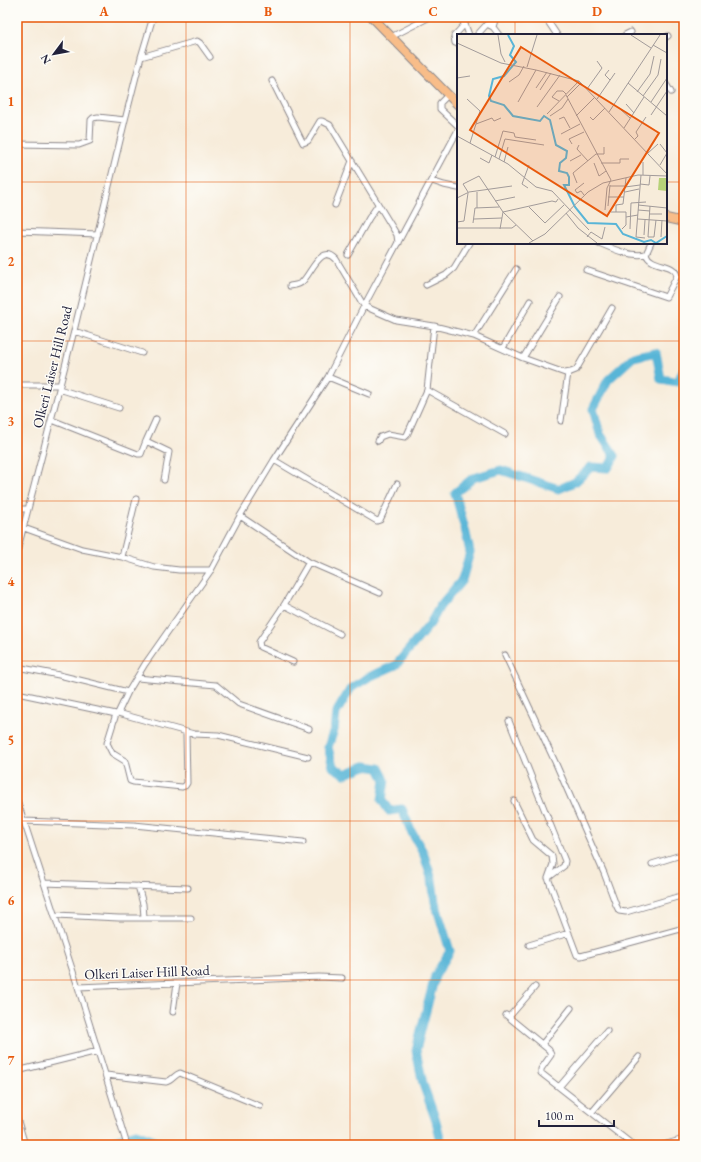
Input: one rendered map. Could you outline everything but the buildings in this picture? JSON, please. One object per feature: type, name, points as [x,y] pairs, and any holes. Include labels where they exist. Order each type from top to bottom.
[{"type":"highway","points":[[372,17],[457,104]]},
{"type":"highway","points":[[667,218],[684,222]]},
{"type":"street","name":"Olkeri Laiser Hill Road","points":[[17,552],[52,420],[141,57],[153,17]]},
{"type":"street","points":[[391,37],[430,17]]},
{"type":"street","points":[[459,17],[465,24],[469,34]]},
{"type":"street","points":[[489,17],[493,27],[498,34]]},
{"type":"street","points":[[493,27],[495,20],[498,17]]},
{"type":"street","points":[[545,17],[556,34]]},
{"type":"street","points":[[457,44],[455,43],[454,36],[465,24]]},
{"type":"street","points":[[478,34],[487,24],[493,27]]},
{"type":"street","points":[[627,34],[631,32]]},
{"type":"street","points":[[141,57],[197,41],[210,57]]},
{"type":"street","points":[[272,81],[302,143],[308,141],[320,121],[330,124],[397,235],[398,243]]},
{"type":"street","points":[[667,86],[671,92]]},
{"type":"street","points":[[448,95],[440,103],[440,109],[457,125]]},
{"type":"street","points":[[17,144],[79,145],[90,141],[91,120],[93,118],[98,117],[125,120]]},
{"type":"street","points":[[186,732],[188,783],[182,787],[133,782],[128,778],[123,759],[112,753],[107,743],[117,714],[128,692],[138,678],[145,664],[211,570],[240,516],[274,460],[328,377],[364,306],[457,132]]},
{"type":"street","points":[[334,205],[352,161]]},
{"type":"street","points":[[432,181],[444,186],[457,188]]},
{"type":"street","points":[[348,255],[378,205]]},
{"type":"street","points":[[17,239],[18,231],[98,234]]},
{"type":"street","points":[[426,285],[454,268],[468,244]]},
{"type":"street","points":[[601,244],[626,254],[646,254]]},
{"type":"street","points":[[586,270],[666,296],[677,276],[677,273],[675,270],[652,262],[647,258],[646,254],[651,244]]},
{"type":"street","points":[[290,286],[301,282],[308,276],[317,260],[323,255],[327,254],[336,259],[364,306],[396,320],[434,326],[474,336],[523,358],[565,373],[576,370],[612,308]]},
{"type":"street","points":[[474,336],[516,269]]},
{"type":"street","points":[[523,358],[560,297]]},
{"type":"street","points":[[503,348],[530,301]]},
{"type":"street","points":[[378,441],[380,436],[388,434],[406,437],[427,390],[434,326]]},
{"type":"street","points":[[74,331],[142,352]]},
{"type":"street","points":[[561,421],[568,372]]},
{"type":"street","points":[[328,377],[369,394]]},
{"type":"street","points":[[17,385],[59,387],[119,408]]},
{"type":"street","points":[[427,390],[505,434]]},
{"type":"street","points":[[52,420],[141,454],[156,419]]},
{"type":"street","points":[[146,441],[170,454],[164,480]]},
{"type":"street","points":[[274,460],[377,521],[380,520],[397,484]]},
{"type":"street","points":[[122,557],[136,499]]},
{"type":"street","points":[[17,509],[28,509]]},
{"type":"street","points":[[240,516],[309,562],[380,593]]},
{"type":"street","points":[[24,528],[82,549],[122,557],[160,568],[179,570],[211,570]]},
{"type":"street","points":[[293,662],[260,647],[260,642],[309,562]]},
{"type":"street","points":[[284,605],[340,634]]},
{"type":"street","points":[[505,655],[556,764],[619,911],[626,912],[684,896]]},
{"type":"street","points":[[17,667],[59,675],[128,692]]},
{"type":"street","points":[[138,678],[216,685],[239,704],[308,729]]},
{"type":"street","points":[[17,693],[117,714],[194,734],[218,735],[308,757]]},
{"type":"street","points":[[509,721],[565,861],[564,866],[548,878]]},
{"type":"street","name":"Olkeri Laiser Hill Road","points":[[17,800],[56,915],[78,987],[319,977],[342,978]]},
{"type":"street","points":[[514,801],[533,840],[552,856],[553,864],[548,878],[577,955],[581,956],[684,928]]},
{"type":"street","points":[[23,821],[134,825],[303,842]]},
{"type":"street","points":[[652,864],[684,854]]},
{"type":"street","points":[[44,883],[188,888]]},
{"type":"street","points":[[138,886],[143,904],[144,917]]},
{"type":"street","points":[[56,915],[119,918],[191,918]]},
{"type":"street","points":[[528,945],[569,933]]},
{"type":"street","points":[[173,1012],[176,983]]},
{"type":"street","points":[[78,987],[127,1145]]},
{"type":"street","points":[[535,987],[508,1016],[550,1050],[551,1055],[541,1069],[542,1073],[633,1145]]},
{"type":"street","points":[[543,1043],[571,1008]]},
{"type":"street","points":[[558,1087],[606,1031]]},
{"type":"street","points":[[17,1071],[98,1051]]},
{"type":"street","points":[[592,1112],[639,1057]]},
{"type":"street","points":[[106,1075],[166,1082],[176,1074],[180,1073],[260,1106]]},
{"type":"street","points":[[17,1118],[25,1145]]},
{"type":"street","points":[[663,1145],[684,1139]]},
{"type":"waterway","points":[[442,1145],[436,1121],[423,1084],[416,1050],[435,976],[450,951],[435,902],[432,880],[423,852],[411,831],[402,809],[389,811],[382,800],[385,780],[379,768],[365,766],[345,774],[333,767],[328,747],[334,730],[336,713],[351,688],[369,677],[396,665],[430,624],[440,606],[462,580],[470,552],[455,493],[473,478],[501,470],[559,489],[575,482],[591,467],[608,468],[615,456],[600,434],[593,409],[608,380],[633,357],[656,352],[661,379],[678,382],[684,368]]},
{"type":"waterway","points":[[108,1145],[111,1141],[136,1133],[157,1141],[161,1145]]}]
